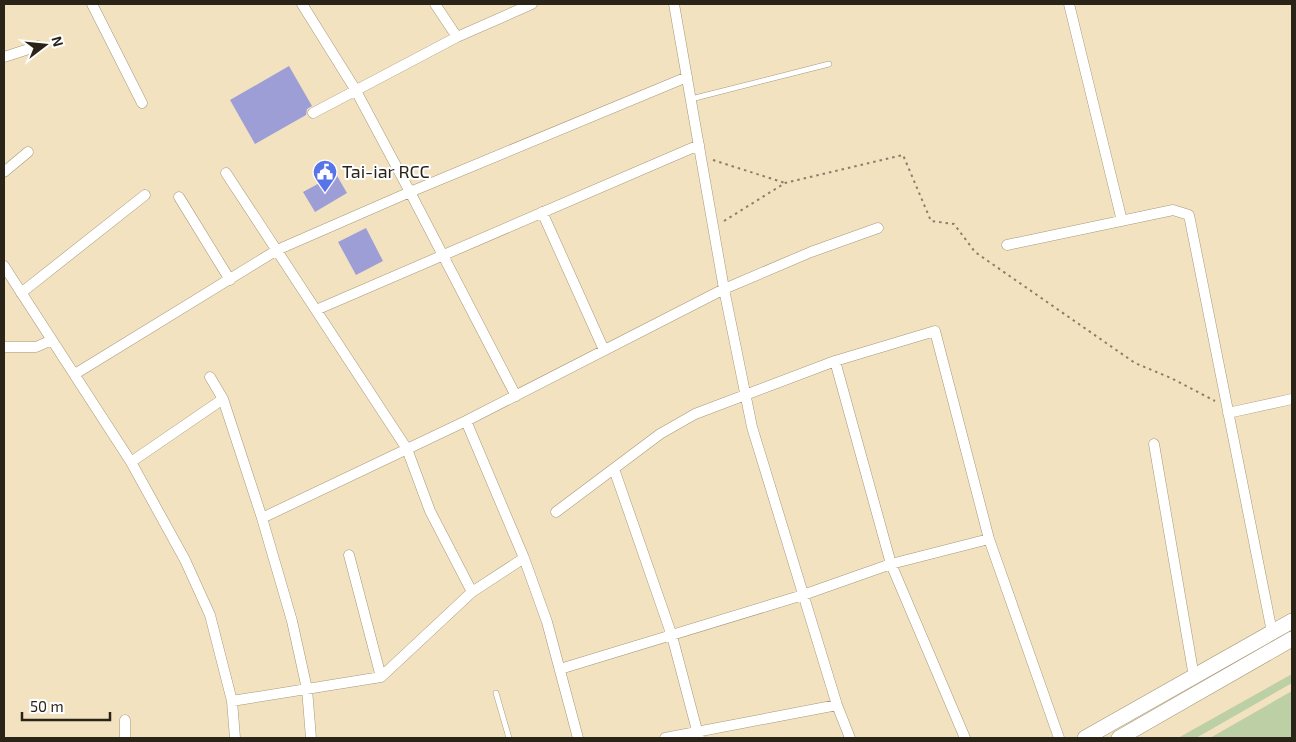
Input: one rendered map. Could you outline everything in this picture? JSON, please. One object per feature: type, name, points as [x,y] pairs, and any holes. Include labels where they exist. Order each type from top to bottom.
[{"type":"main road","points":[[1085,738],[1292,621]]},
{"type":"main road","points":[[1119,738],[1292,639]]},
{"type":"street","points":[[92,4],[142,103]]},
{"type":"street","points":[[302,4],[355,89],[516,396]]},
{"type":"street","points":[[435,4],[457,37]]},
{"type":"street","points":[[312,113],[457,37],[531,4]]},
{"type":"street","points":[[674,4],[724,289],[752,427],[837,705],[850,738]]},
{"type":"street","points":[[1069,4],[1122,221]]},
{"type":"street","points":[[4,57],[38,46]]},
{"type":"street","points":[[75,374],[278,250],[410,192],[687,78]]},
{"type":"street","points":[[316,310],[699,145]]},
{"type":"street","points":[[4,172],[28,152]]},
{"type":"street","points":[[226,173],[407,449],[430,511],[472,592]]},
{"type":"street","points":[[22,293],[146,195]]},
{"type":"street","points":[[178,197],[230,280]]},
{"type":"street","points":[[1007,245],[1173,210],[1189,215],[1272,632]]},
{"type":"street","points":[[542,212],[604,350]]},
{"type":"street","points":[[262,518],[466,421],[724,289],[811,252],[878,228]]},
{"type":"street","points":[[4,266],[131,462],[185,560],[210,616],[232,701],[235,738]]},
{"type":"street","points":[[556,512],[660,434],[695,414],[835,361],[935,331],[989,539],[1059,738]]},
{"type":"street","points":[[4,347],[36,347],[52,340]]},
{"type":"street","points":[[835,361],[891,564],[965,738]]},
{"type":"street","points":[[210,377],[223,399],[262,518],[292,621],[307,689],[312,738]]},
{"type":"street","points":[[131,462],[223,399]]},
{"type":"street","points":[[1228,413],[1292,399]]},
{"type":"street","points":[[466,421],[524,558],[547,622],[578,738]]},
{"type":"street","points":[[1154,444],[1194,677]]},
{"type":"street","points":[[614,469],[672,636],[698,735]]},
{"type":"street","points":[[560,669],[804,595],[891,564],[989,539]]},
{"type":"street","points":[[349,555],[381,677]]},
{"type":"street","points":[[232,701],[381,677],[472,592],[524,558]]},
{"type":"street","points":[[665,738],[698,735],[837,705]]},
{"type":"street","points":[[125,720],[125,738]]},
{"type":"lane","points":[[691,99],[829,64]]},
{"type":"lane","points":[[496,693],[509,738]]},
{"type":"path","points":[[713,228],[785,183],[904,155],[931,221],[954,224],[976,252],[1135,363],[1171,378],[1213,400],[1228,413]]},
{"type":"path","points":[[701,156],[785,183]]},
{"type":"green space","points":[[1292,674],[1292,683],[1196,738],[1178,738]]},
{"type":"green space","points":[[1292,691],[1292,738],[1210,738]]},
{"type":"building","points":[[289,66],[312,106],[307,109],[306,115],[255,144],[230,100]]},
{"type":"building","name":"Tai-iar RCC","points":[[336,174],[347,193],[315,212],[303,192]]},
{"type":"building","points":[[366,228],[383,261],[356,275],[338,242]]},
{"type":"place","name":"Tai-iar RCC","points":[[325,193]]}]
